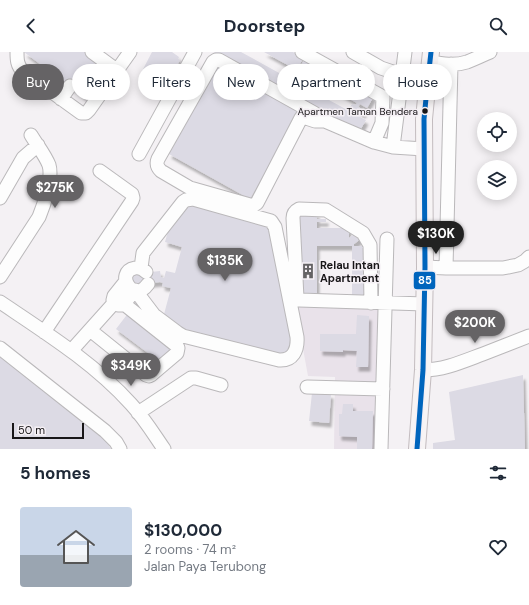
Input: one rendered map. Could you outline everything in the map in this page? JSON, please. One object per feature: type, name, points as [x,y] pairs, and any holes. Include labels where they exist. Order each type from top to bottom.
[{"type":"main road","points":[[417,449],[423,370],[425,304],[425,111],[431,57]]},
{"type":"street","points":[[17,52],[18,64]]},
{"type":"street","points":[[92,52],[111,64]]},
{"type":"street","points":[[116,64],[130,52]]},
{"type":"street","points":[[353,52],[383,69]]},
{"type":"street","points":[[403,64],[405,52]]},
{"type":"street","points":[[431,57],[451,64],[466,63],[490,52]]},
{"type":"street","points":[[139,154],[193,53]]},
{"type":"street","points":[[306,53],[383,97],[382,123],[374,142]]},
{"type":"street","points":[[325,121],[315,121],[304,117],[301,118],[257,203],[254,205],[186,186],[158,168],[157,162],[213,56],[314,113],[325,121],[374,142],[392,147],[424,149]]},
{"type":"street","points":[[64,95],[70,86]]},
{"type":"street","points":[[62,100],[81,113],[86,113],[95,100]]},
{"type":"street","points":[[392,147],[399,100]]},
{"type":"street","points":[[446,268],[450,100]]},
{"type":"street","points":[[0,198],[34,140],[48,164],[50,180],[39,217],[0,277]]},
{"type":"street","points":[[44,332],[132,201],[132,194],[100,171]]},
{"type":"street","points":[[145,275],[137,267],[130,270],[126,276],[131,286],[154,315],[178,333],[188,337],[278,360],[288,359],[292,356],[297,346],[297,337],[274,223],[267,219],[193,199],[183,202],[144,254],[145,275],[143,289],[131,286],[114,296],[113,300],[175,344],[178,348]]},
{"type":"street","points":[[370,303],[370,245],[363,233],[326,210],[297,210],[293,215],[293,218],[297,298],[299,300],[370,303],[425,304]]},
{"type":"street","points":[[381,449],[387,239]]},
{"type":"street","points":[[425,267],[502,268],[518,265],[529,257]]},
{"type":"street","points":[[0,302],[71,351],[110,383],[148,424],[164,449]]},
{"type":"street","points":[[71,351],[90,330],[119,304]]},
{"type":"street","points":[[90,330],[149,376],[177,353],[178,348],[188,337]]},
{"type":"street","points":[[423,370],[434,370],[452,365],[529,336]]},
{"type":"street","points":[[0,348],[105,431],[116,442],[120,449]]},
{"type":"street","points":[[138,413],[191,378],[221,385]]},
{"type":"street","points":[[307,387],[383,389]]},
{"type":"shaded area","points":[[295,305],[380,308],[376,449],[334,449],[335,377],[308,376]]},
{"type":"building","points":[[24,52],[87,52],[103,64],[72,64],[72,88],[64,82],[64,64],[40,64]]},
{"type":"building","points":[[152,52],[172,52],[179,57],[178,59],[180,60],[178,64],[146,64]]},
{"type":"building","points":[[241,52],[263,64],[234,64],[214,53]]},
{"type":"building","points":[[264,52],[293,52],[303,58],[300,64],[286,64]]},
{"type":"building","points":[[305,59],[314,64],[302,64]]},
{"type":"building","points":[[269,67],[277,72],[277,87],[269,83]]},
{"type":"building","points":[[213,75],[213,100],[269,100],[269,92],[277,96],[277,100],[284,100],[300,109],[250,199],[169,154],[199,100],[205,100],[205,89]]},
{"type":"building","points":[[300,100],[329,100],[351,112],[353,109],[350,107],[352,104],[355,105],[357,103],[352,100],[372,100],[367,108],[360,104],[358,107],[364,110],[364,113],[362,114],[356,110],[354,114],[366,120],[359,132]]},
{"type":"building","points":[[189,204],[268,224],[291,328],[290,349],[284,357],[179,330],[163,318],[171,288],[162,286],[163,283],[160,282],[133,285],[132,274],[160,271],[161,277],[164,278],[166,271],[175,273],[182,247],[165,242],[170,224]]},
{"type":"building","name":"Relau Intan Apartment","points":[[317,213],[317,219],[326,219],[326,222],[317,222],[317,228],[349,228],[349,238],[357,232],[362,238],[354,244],[354,246],[368,246],[368,296],[352,299],[352,246],[317,246],[317,298],[303,298],[298,214]]},
{"type":"building","points":[[129,312],[173,346],[160,362],[116,329]]},
{"type":"building","points":[[357,315],[369,316],[368,367],[356,367],[357,351],[320,351],[320,334],[356,334]]},
{"type":"building","points":[[0,356],[106,441],[111,449],[0,449]]},
{"type":"building","points":[[523,375],[525,449],[433,449],[433,443],[455,440],[449,392]]},
{"type":"building","points":[[312,393],[331,394],[329,423],[309,421]]},
{"type":"building","points":[[343,404],[353,404],[353,411],[373,411],[372,449],[357,449],[357,437],[339,436],[339,414],[342,414]]},
{"type":"transit line","name":"85","points":[[417,449],[423,370],[425,267],[424,119],[431,52]]},
{"type":"place","name":"Apartmen Taman Bendera","points":[[425,111]]},
{"type":"place","name":"Relau Intan Apartment","points":[[308,271]]}]
